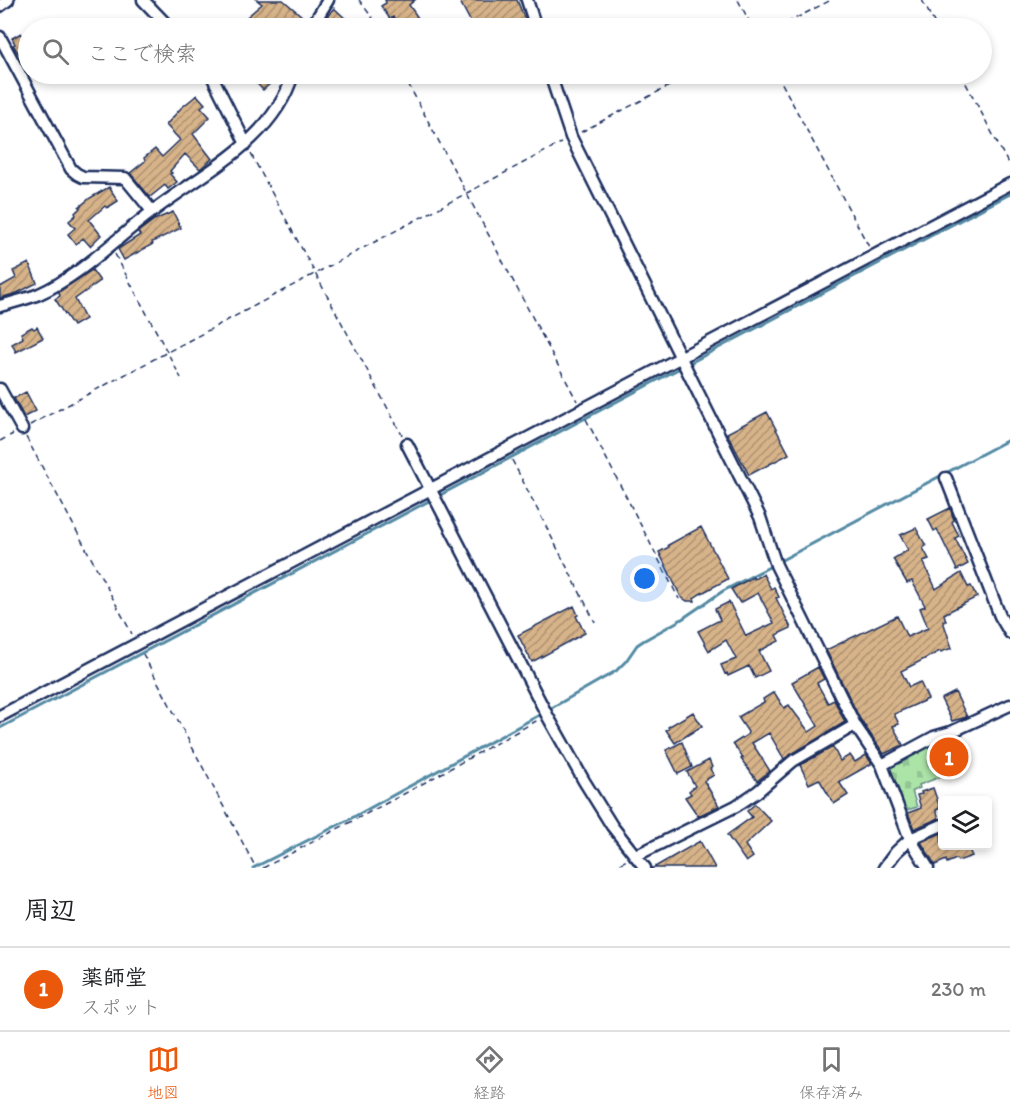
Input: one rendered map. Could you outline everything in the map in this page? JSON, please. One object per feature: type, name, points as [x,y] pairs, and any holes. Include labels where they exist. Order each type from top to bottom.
[{"type":"street","points":[[0,6],[8,0]]},
{"type":"street","points":[[143,0],[160,18]]},
{"type":"street","points":[[317,18],[328,0]]},
{"type":"street","points":[[526,0],[532,18]]},
{"type":"street","points":[[0,37],[18,70]]},
{"type":"street","points":[[25,84],[71,169],[83,177],[125,178],[152,212]]},
{"type":"street","points":[[216,84],[246,144]]},
{"type":"street","points":[[0,306],[39,294],[69,277],[111,247],[152,212],[246,144],[276,111],[290,84]]},
{"type":"street","points":[[553,84],[571,137],[760,517],[776,565],[855,724],[882,765],[910,838],[928,868]]},
{"type":"street","points":[[0,716],[1010,183]]},
{"type":"street","points":[[0,388],[22,429]]},
{"type":"street","points":[[407,444],[547,715],[596,803],[645,868]]},
{"type":"street","points":[[946,478],[999,616],[1010,633]]},
{"type":"street","points":[[882,765],[934,737],[951,732],[1010,705]]},
{"type":"street","points":[[635,856],[736,806],[757,792],[793,761],[855,724]]},
{"type":"street","points":[[885,868],[910,838],[938,827]]},
{"type":"path","points":[[359,0],[372,18]]},
{"type":"path","points":[[738,0],[748,18]]},
{"type":"path","points":[[796,18],[831,0]]},
{"type":"path","points":[[922,0],[932,18]]},
{"type":"path","points":[[408,84],[679,599]]},
{"type":"path","points":[[0,441],[673,84]]},
{"type":"path","points":[[782,84],[874,256]]},
{"type":"path","points":[[966,84],[1010,167]]},
{"type":"path","points":[[246,144],[407,444]]},
{"type":"path","points":[[111,247],[181,378]]},
{"type":"path","points":[[22,429],[256,868]]},
{"type":"path","points":[[507,450],[595,622]]},
{"type":"path","points":[[263,868],[547,715]]},
{"type":"path","points":[[611,868],[635,856]]},
{"type":"green space","points":[[946,736],[948,741],[935,748],[944,768],[967,759],[969,766],[919,785],[920,788],[912,791],[917,807],[904,811],[888,768]]},
{"type":"building","points":[[257,0],[283,0],[302,16],[300,18],[275,18],[273,16],[270,18],[246,18],[262,4]]},
{"type":"building","points":[[385,0],[415,0],[409,5],[418,18],[389,18],[381,6],[386,3]]},
{"type":"building","points":[[459,0],[517,0],[524,18],[469,18]]},
{"type":"building","points":[[334,8],[345,18],[326,18]]},
{"type":"building","points":[[18,35],[18,53],[13,45],[15,44],[12,38]]},
{"type":"building","points":[[257,84],[270,84],[263,90]]},
{"type":"building","points":[[197,95],[205,104],[201,107],[210,117],[193,134],[212,159],[200,169],[185,154],[170,171],[177,182],[168,189],[165,185],[150,197],[130,173],[155,149],[162,157],[180,140],[166,125]]},
{"type":"building","points":[[109,187],[118,201],[107,208],[105,206],[89,220],[101,235],[90,246],[83,238],[76,244],[68,234],[75,228],[69,221],[76,215],[79,207]]},
{"type":"building","points":[[173,212],[181,228],[152,242],[153,244],[124,260],[118,249],[140,235],[138,232],[154,220]]},
{"type":"building","points":[[29,263],[37,283],[0,298],[0,287],[16,278],[13,271]]},
{"type":"building","points":[[92,270],[100,281],[75,299],[85,319],[73,326],[55,299],[60,296],[59,292]]},
{"type":"building","points":[[32,327],[34,329],[37,327],[43,338],[16,352],[12,344],[23,338],[21,333]]},
{"type":"building","points":[[26,392],[36,411],[24,417],[14,398]]},
{"type":"building","points":[[767,412],[789,454],[749,475],[727,433]]},
{"type":"building","points":[[950,508],[954,520],[952,522],[959,536],[955,538],[968,564],[957,570],[937,529],[934,531],[928,519]]},
{"type":"building","points":[[701,527],[728,579],[694,598],[695,601],[687,601],[681,597],[659,552]]},
{"type":"building","points":[[916,528],[926,546],[923,548],[929,559],[923,561],[936,589],[961,573],[968,587],[971,586],[977,597],[944,614],[946,621],[943,621],[952,648],[940,651],[901,671],[909,687],[920,682],[928,699],[894,714],[899,724],[893,726],[903,745],[884,754],[860,719],[826,650],[897,616],[907,637],[928,628],[920,608],[925,606],[912,581],[907,583],[893,559],[908,550],[900,535]]},
{"type":"building","points":[[763,574],[771,589],[774,587],[779,597],[776,598],[791,628],[776,635],[779,641],[759,651],[769,671],[755,678],[749,666],[728,676],[721,665],[736,659],[726,640],[709,651],[698,631],[720,620],[715,609],[729,602],[746,636],[774,623],[758,593],[740,603],[731,589]]},
{"type":"building","points":[[574,606],[578,615],[576,616],[585,633],[532,662],[518,635]]},
{"type":"building","points":[[818,667],[824,679],[817,683],[828,703],[834,700],[845,722],[784,759],[769,733],[752,743],[770,771],[757,781],[733,744],[748,732],[738,717],[764,702],[763,699],[774,692],[784,708],[789,705],[809,732],[818,726],[792,682]]},
{"type":"building","points":[[955,692],[967,717],[952,721],[941,699]]},
{"type":"building","points":[[693,712],[702,726],[675,743],[666,730]]},
{"type":"building","points":[[682,742],[692,767],[678,774],[666,750]]},
{"type":"building","points":[[964,743],[968,756],[958,758],[959,761],[944,767],[939,753]]},
{"type":"building","points":[[833,747],[840,761],[850,755],[855,762],[866,755],[871,762],[839,782],[848,795],[834,804],[819,779],[809,784],[800,765]]},
{"type":"building","points":[[709,760],[712,767],[710,769],[714,775],[704,781],[719,806],[698,816],[685,797],[691,794],[689,791],[695,786],[687,772]]},
{"type":"building","points":[[933,788],[938,802],[936,810],[938,818],[914,829],[908,813],[921,808],[917,795],[922,794],[921,792]]},
{"type":"building","points":[[755,804],[771,821],[745,845],[753,857],[746,862],[727,835],[752,817],[747,811]]},
{"type":"building","points":[[938,834],[938,850],[969,850],[972,856],[947,863],[946,860],[935,865],[921,842]]},
{"type":"building","points":[[700,841],[715,868],[653,868]]},
{"type":"waterway","points":[[688,364],[1010,194]]},
{"type":"waterway","points":[[0,728],[682,367]]},
{"type":"waterway","points":[[778,562],[1010,439]]},
{"type":"waterway","points":[[548,710],[616,671],[643,641],[682,619],[723,591],[773,565]]},
{"type":"waterway","points":[[253,868],[348,820],[543,713]]},
{"type":"place","name":"薬師堂","points":[[949,757]]}]
